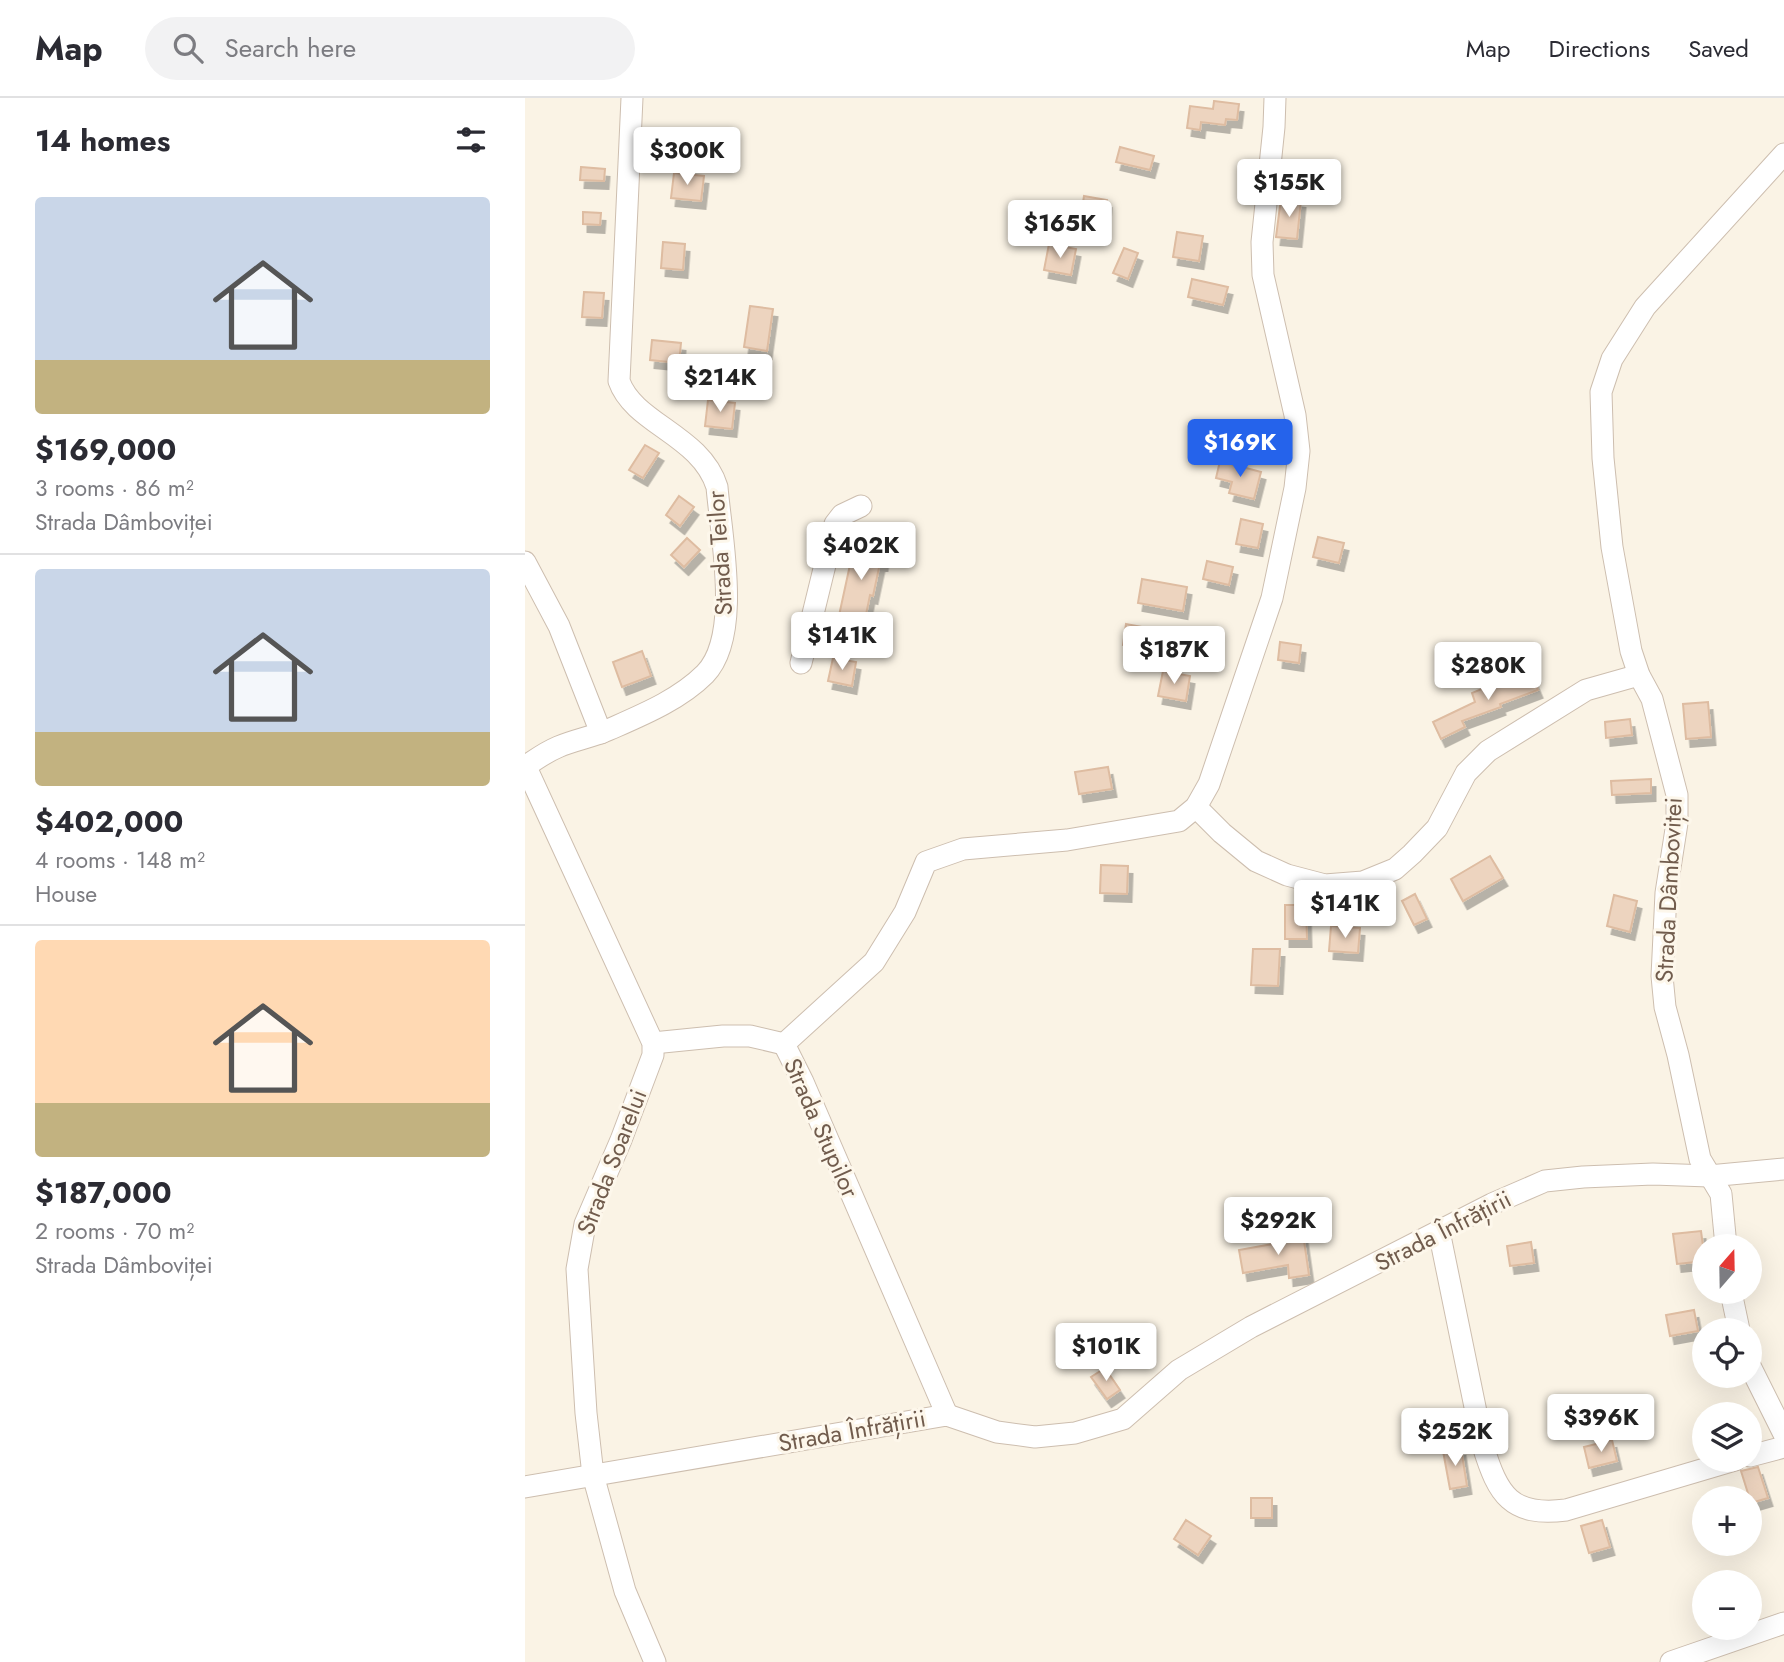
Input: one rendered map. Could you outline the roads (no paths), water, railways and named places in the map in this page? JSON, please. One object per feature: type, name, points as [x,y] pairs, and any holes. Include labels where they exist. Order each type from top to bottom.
[{"type":"street","name":"Strada Teilor","points":[[525,765],[560,746],[601,733],[661,705],[684,691],[707,672],[724,635],[728,612],[717,487],[713,473],[701,457],[628,398],[619,381],[632,98]]},
{"type":"street","points":[[1275,98],[1262,242],[1263,275],[1295,415],[1299,451],[1295,488],[1272,598],[1209,784],[1196,807],[1221,833],[1256,861],[1287,875],[1325,885],[1363,882],[1395,869],[1437,828],[1466,774],[1488,751],[1586,690],[1639,675]]},
{"type":"street","name":"Strada Dâmboviței","points":[[1725,1234],[1721,1194],[1700,1159],[1665,1007],[1662,976],[1666,893],[1675,835],[1677,795],[1652,699],[1639,675],[1631,651],[1612,547],[1603,458],[1601,392],[1612,359],[1645,307],[1784,154]]},
{"type":"street","points":[[801,663],[835,524],[842,515],[861,506]]},
{"type":"street","points":[[525,562],[559,626],[601,733]]},
{"type":"street","points":[[525,765],[653,1043],[750,1036],[784,1044]]},
{"type":"street","name":"Strada Stupilor","points":[[947,1415],[803,1082],[784,1044],[874,962],[905,912],[926,862],[963,849],[1067,840],[1157,826],[1179,821],[1196,807]]},
{"type":"street","name":"Strada Soarelui","points":[[653,1043],[653,1055],[585,1224],[577,1269],[586,1413],[593,1475],[625,1591],[655,1662]]},
{"type":"street","name":"Strada Înfrățirii","points":[[525,1486],[947,1415],[997,1432],[1035,1437],[1075,1433],[1123,1419],[1179,1370],[1251,1327],[1492,1204],[1545,1181],[1641,1175],[1709,1176],[1784,1169]]},
{"type":"street","points":[[1439,1231],[1483,1446],[1501,1492],[1511,1502],[1548,1512],[1566,1510],[1694,1472]]},
{"type":"street","points":[[1761,1388],[1784,1434]]},
{"type":"street","points":[[1762,1453],[1784,1447]]},
{"type":"street","points":[[1671,1662],[1784,1623]]}]
